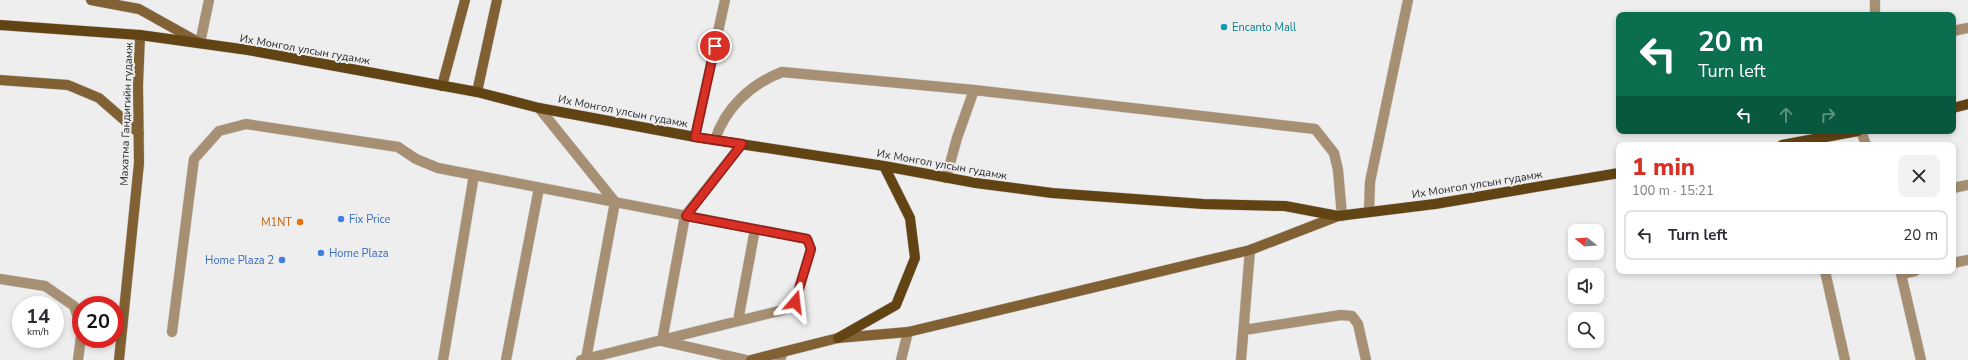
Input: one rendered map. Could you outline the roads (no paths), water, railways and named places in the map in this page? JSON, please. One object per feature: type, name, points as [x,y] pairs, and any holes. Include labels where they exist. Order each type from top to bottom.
[{"type":"main road","points":[[91,0],[139,9],[200,43]]},
{"type":"main road","points":[[442,86],[465,0]]},
{"type":"main road","points":[[477,92],[497,0]]},
{"type":"main road","name":"Их Монгол улсын гудамж","points":[[0,25],[140,35],[200,43],[477,92],[539,108],[695,137],[884,166],[946,178],[1052,193],[1203,204],[1285,206],[1340,216]]},
{"type":"main road","name":"Махатма Гандигийн гудамж","points":[[120,358],[139,163],[138,85],[140,35]]},
{"type":"main road","points":[[0,80],[68,85],[99,98],[139,133]]},
{"type":"main road","points":[[1956,107],[1968,104]]},
{"type":"main road","points":[[1803,142],[1843,134]]},
{"type":"main road","points":[[751,360],[781,356],[838,338],[896,305],[915,258],[910,218],[884,166]]},
{"type":"main road","name":"Их Монгол улсын гудамж","points":[[838,338],[908,332],[1250,250],[1340,216],[1435,204],[1616,174]]},
{"type":"street","points":[[200,43],[209,0]]},
{"type":"street","points":[[695,137],[725,0]]},
{"type":"street","points":[[1369,212],[1370,182],[1408,0]]},
{"type":"street","points":[[1875,0],[1875,12]]},
{"type":"street","points":[[1956,30],[1968,28]]},
{"type":"street","points":[[715,140],[719,126],[742,97],[769,77],[782,72],[974,90],[1316,129],[1334,153],[1338,170],[1340,216]]},
{"type":"street","points":[[946,178],[962,122],[974,90]]},
{"type":"street","points":[[539,108],[616,202]]},
{"type":"street","points":[[172,332],[194,159],[219,131],[246,124],[398,147],[416,159],[438,168],[539,188],[616,202],[807,239],[811,249],[795,302],[783,310],[584,359],[616,202]]},
{"type":"street","points":[[662,341],[686,216],[742,144]]},
{"type":"street","points":[[443,360],[474,175]]},
{"type":"street","points":[[1956,187],[1968,185]]},
{"type":"street","points":[[506,360],[539,188]]},
{"type":"street","points":[[738,321],[756,229]]},
{"type":"street","points":[[1242,360],[1250,250]]},
{"type":"street","points":[[1956,262],[1968,260]]},
{"type":"street","points":[[1826,274],[1845,360]]},
{"type":"street","points":[[1900,274],[1921,360]]},
{"type":"street","points":[[0,279],[46,286],[72,305]]},
{"type":"street","points":[[1244,330],[1341,315],[1352,316],[1358,324],[1366,360]]},
{"type":"street","points":[[901,360],[908,332]]},
{"type":"street","points":[[662,341],[746,360]]},
{"type":"street","points":[[78,360],[80,348]]},
{"type":"place","name":"Encanto Mall","points":[[1224,27]]},
{"type":"place","name":"Fix Price","points":[[341,219]]},
{"type":"place","name":"M1NT","points":[[300,222]]},
{"type":"place","name":"Home Plaza","points":[[321,253]]},
{"type":"place","name":"Home Plaza 2","points":[[282,260]]}]
